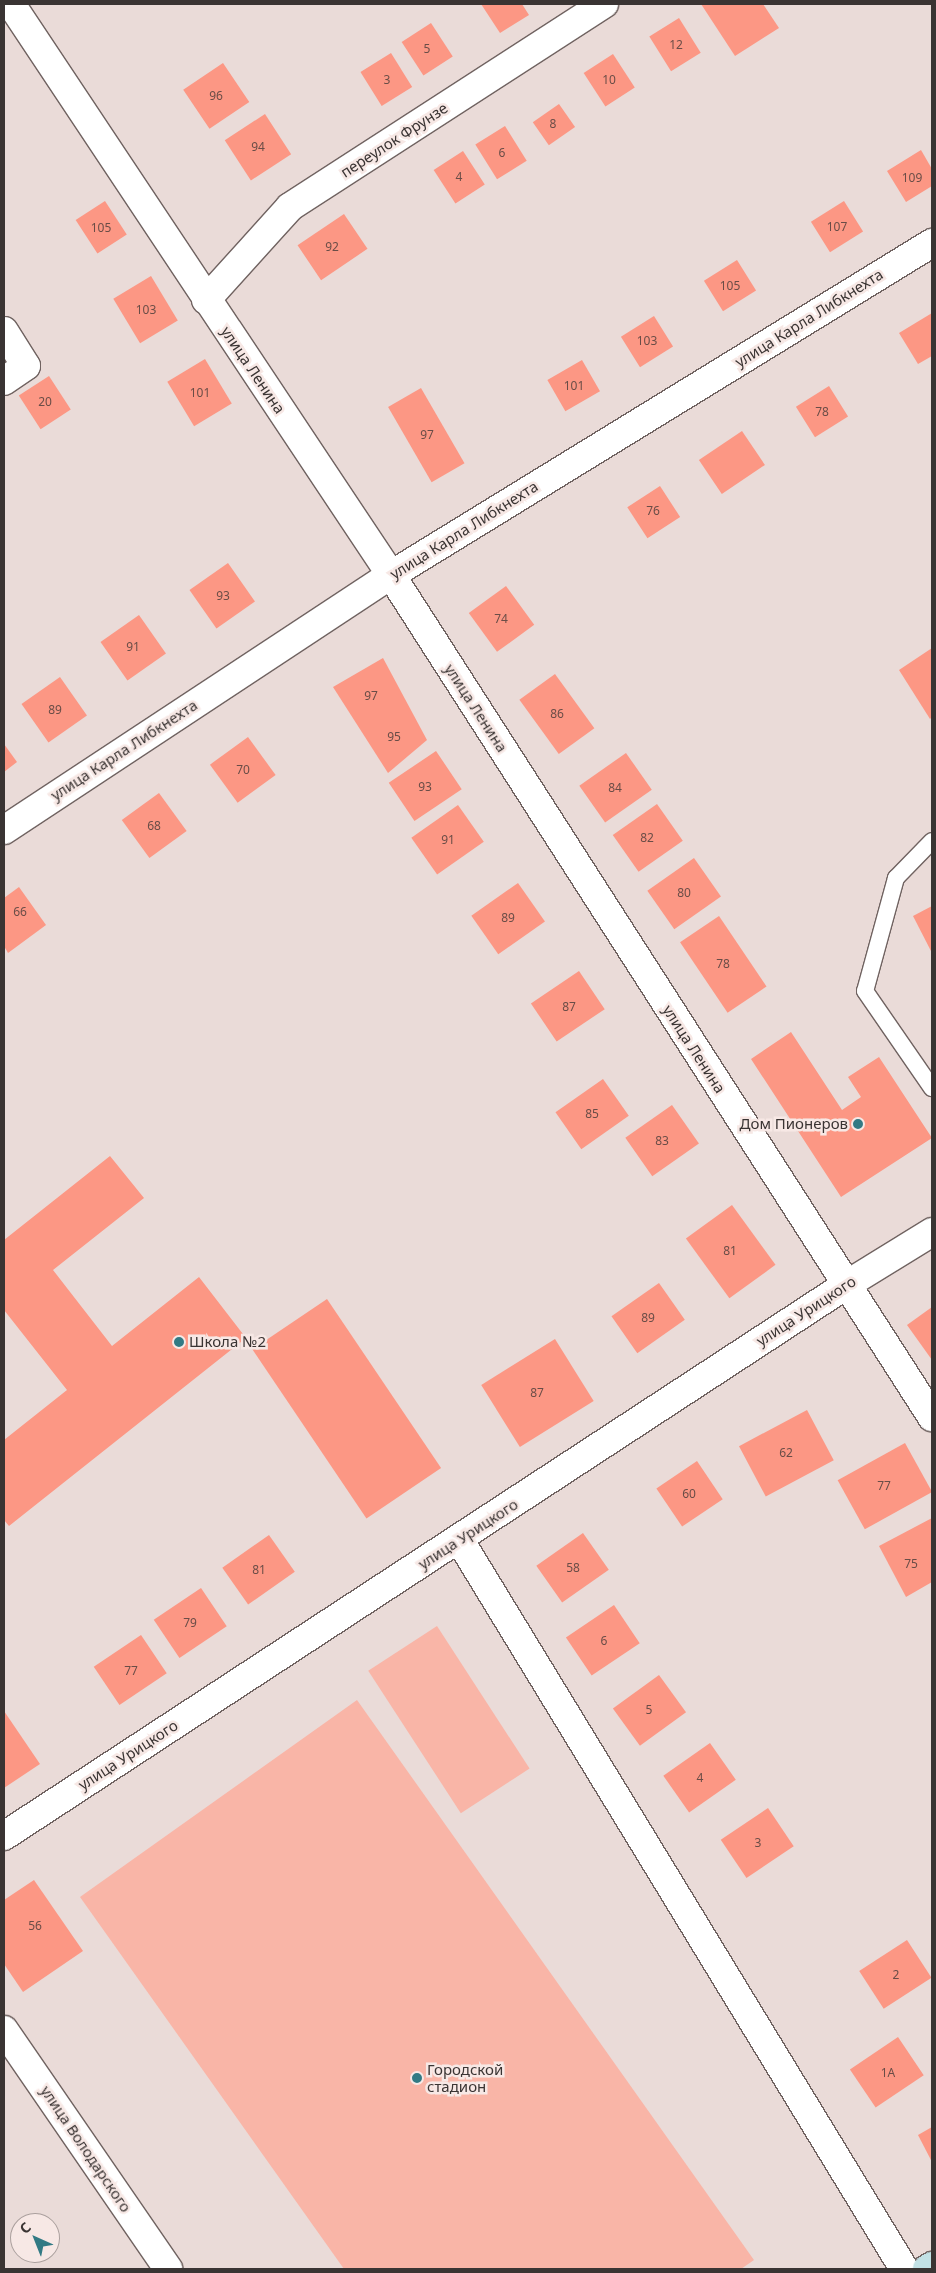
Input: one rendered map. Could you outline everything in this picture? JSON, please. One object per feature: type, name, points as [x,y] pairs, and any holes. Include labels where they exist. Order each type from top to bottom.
[{"type":"street","name":"улица Ленина","points":[[11,4],[206,300],[391,575],[932,1417]]},
{"type":"street","name":"переулок Фрунзе","points":[[206,300],[290,207],[604,4]]},
{"type":"street","name":"улица Карла Либкнехта","points":[[4,830],[391,575],[932,243]]},
{"type":"street","points":[[4,331],[26,366],[4,381]]},
{"type":"street","name":"улица Урицкого","points":[[4,1836],[846,1285],[932,1232]]},
{"type":"street","points":[[459,1540],[904,2269]]},
{"type":"street","name":"улица Володарского","points":[[4,2030],[168,2269]]},
{"type":"street","points":[[927,2269],[932,2266]]},
{"type":"lane","points":[[932,841],[896,878],[865,991],[932,1088]]},
{"type":"shaded area","points":[[437,1626],[530,1769],[461,1813],[368,1671]]},
{"type":"shaded area","name":"Городской стадион","points":[[357,1700],[754,2260],[741,2269],[344,2269],[80,1897]]},
{"type":"building","points":[[481,4],[522,4],[529,15],[500,33]]},
{"type":"building","points":[[701,4],[763,4],[779,28],[735,56]]},
{"type":"building","points":[[679,18],[701,53],[671,71],[649,37]]},
{"type":"building","points":[[431,23],[453,57],[423,76],[402,42]]},
{"type":"building","points":[[391,53],[412,87],[382,106],[360,72]]},
{"type":"building","points":[[613,54],[635,88],[605,107],[584,73]]},
{"type":"building","points":[[223,63],[249,102],[209,129],[183,90]]},
{"type":"building","points":[[559,104],[575,127],[549,145],[533,122]]},
{"type":"building","points":[[265,114],[291,154],[251,180],[225,140]]},
{"type":"building","points":[[505,126],[527,161],[497,179],[475,145]]},
{"type":"building","points":[[921,150],[932,169],[932,186],[906,202],[887,171]]},
{"type":"building","points":[[463,151],[485,185],[455,204],[434,170]]},
{"type":"building","points":[[105,201],[127,235],[97,254],[76,220]]},
{"type":"building","points":[[844,201],[863,232],[830,252],[811,222]]},
{"type":"building","points":[[344,214],[367,249],[321,280],[298,245]]},
{"type":"building","points":[[737,260],[756,291],[723,311],[704,281]]},
{"type":"building","points":[[151,276],[178,321],[140,343],[113,299]]},
{"type":"building","points":[[932,313],[932,356],[918,364],[899,333]]},
{"type":"building","points":[[654,316],[673,347],[640,367],[621,337]]},
{"type":"building","points":[[205,359],[232,404],[194,426],[167,382]]},
{"type":"building","points":[[582,360],[600,391],[565,411],[547,380]]},
{"type":"building","points":[[49,376],[71,410],[41,429],[19,396]]},
{"type":"building","points":[[829,386],[848,417],[815,437],[796,407]]},
{"type":"building","points":[[421,388],[464,463],[432,482],[388,407]]},
{"type":"building","points":[[742,431],[765,465],[722,494],[699,460]]},
{"type":"building","points":[[660,486],[680,517],[647,538],[627,507]]},
{"type":"building","points":[[228,563],[255,602],[216,628],[189,590]]},
{"type":"building","points":[[506,586],[534,625],[497,652],[469,613]]},
{"type":"building","points":[[139,615],[166,654],[127,680],[100,642]]},
{"type":"building","points":[[932,648],[932,717],[930,719],[899,670]]},
{"type":"building","points":[[383,658],[427,740],[388,773],[333,687]]},
{"type":"building","points":[[555,674],[594,728],[559,754],[519,700]]},
{"type":"building","points":[[60,677],[87,716],[48,742],[21,704]]},
{"type":"building","points":[[248,737],[276,775],[238,803],[210,765]]},
{"type":"building","points":[[4,744],[17,762],[4,772]]},
{"type":"building","points":[[436,751],[462,789],[414,821],[389,783]]},
{"type":"building","points":[[626,753],[652,790],[605,823],[579,786]]},
{"type":"building","points":[[159,793],[187,831],[149,858],[122,820]]},
{"type":"building","points":[[657,804],[683,841],[639,872],[613,835]]},
{"type":"building","points":[[458,805],[484,842],[437,875],[411,838]]},
{"type":"building","points":[[694,858],[721,897],[674,929],[647,891]]},
{"type":"building","points":[[518,883],[545,922],[498,954],[471,916]]},
{"type":"building","points":[[19,887],[46,925],[8,953],[4,946],[4,898]]},
{"type":"building","points":[[932,906],[932,953],[913,916]]},
{"type":"building","points":[[719,916],[767,986],[728,1013],[680,942]]},
{"type":"building","points":[[579,971],[605,1009],[557,1042],[531,1003]]},
{"type":"building","name":"Дом Пионеров","points":[[791,1032],[842,1110],[861,1097],[848,1077],[879,1057],[932,1138],[841,1197],[751,1059]]},
{"type":"building","points":[[603,1079],[629,1116],[581,1149],[555,1112]]},
{"type":"building","points":[[672,1105],[699,1144],[652,1176],[625,1138]]},
{"type":"building","name":"Школа №2","points":[[110,1156],[144,1198],[53,1270],[112,1346],[199,1277],[246,1338],[9,1526],[4,1520],[4,1440],[67,1390],[4,1310],[4,1240]]},
{"type":"building","points":[[732,1205],[775,1265],[729,1298],[686,1239]]},
{"type":"building","points":[[659,1283],[685,1320],[637,1353],[611,1316]]},
{"type":"building","points":[[327,1299],[441,1468],[366,1518],[252,1349]]},
{"type":"building","points":[[932,1307],[932,1360],[907,1325]]},
{"type":"building","points":[[555,1339],[594,1401],[520,1447],[481,1385]]},
{"type":"building","points":[[807,1410],[834,1460],[766,1496],[739,1446]]},
{"type":"building","points":[[905,1443],[932,1492],[865,1529],[838,1480]]},
{"type":"building","points":[[697,1461],[723,1499],[682,1527],[656,1488]]},
{"type":"building","points":[[932,1518],[932,1582],[906,1597],[879,1546]]},
{"type":"building","points":[[583,1533],[609,1570],[562,1603],[536,1566]]},
{"type":"building","points":[[269,1535],[295,1572],[248,1605],[222,1568]]},
{"type":"building","points":[[201,1588],[227,1626],[179,1658],[154,1620]]},
{"type":"building","points":[[614,1605],[640,1643],[592,1676],[566,1637]]},
{"type":"building","points":[[141,1635],[167,1673],[119,1705],[94,1667]]},
{"type":"building","points":[[659,1675],[686,1712],[640,1746],[613,1709]]},
{"type":"building","points":[[4,1711],[40,1764],[4,1788]]},
{"type":"building","points":[[710,1743],[736,1780],[689,1813],[663,1776]]},
{"type":"building","points":[[768,1808],[794,1846],[746,1878],[721,1840]]},
{"type":"building","points":[[34,1880],[83,1951],[23,1992],[4,1964],[4,1900]]},
{"type":"building","points":[[907,1940],[932,1978],[884,2009],[859,1971]]},
{"type":"building","points":[[898,2037],[924,2075],[876,2108],[850,2069]]},
{"type":"building","points":[[932,2127],[932,2162],[918,2135]]},
{"type":"place","name":"Дом Пионеров","points":[[858,1124]]},
{"type":"place","name":"Школа №2","points":[[179,1342]]},
{"type":"place","name":"Городской стадион","points":[[417,2078]]}]
